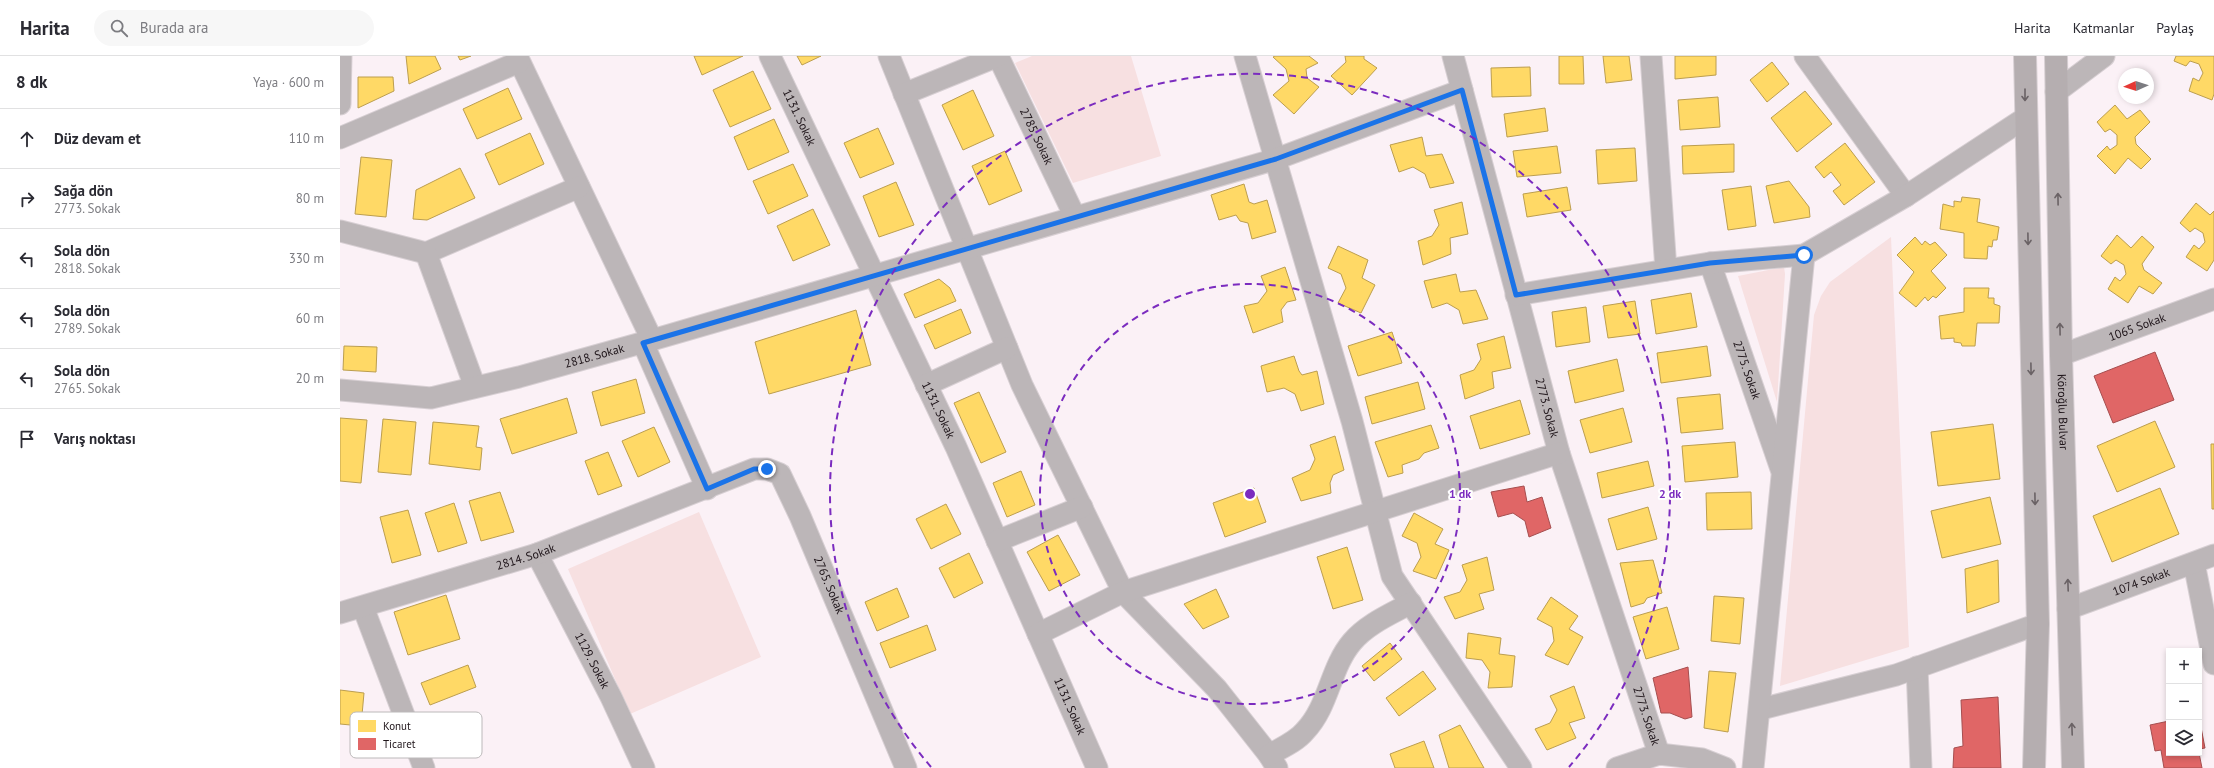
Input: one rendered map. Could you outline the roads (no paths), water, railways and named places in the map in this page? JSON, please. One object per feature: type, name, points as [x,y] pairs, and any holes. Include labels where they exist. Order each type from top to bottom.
[{"type":"main road","points":[[2025,56],[2025,118],[2038,624],[2034,768]]},
{"type":"main road","name":"Köroğlu Bulvar","points":[[2056,56],[2061,355],[2073,768]]},
{"type":"street","points":[[340,104],[341,56]]},
{"type":"street","name":"1131. Sokak","points":[[770,56],[926,385],[997,541],[1097,768]]},
{"type":"street","points":[[889,56],[1022,385],[1124,592],[1217,689],[1273,761],[1290,743],[1306,731],[1324,701],[1334,670],[1352,641],[1378,620],[1411,603]]},
{"type":"street","points":[[904,94],[998,56]]},
{"type":"street","name":"2785. Sokak","points":[[998,56],[1075,217]]},
{"type":"street","points":[[1245,56],[1377,510],[1392,576],[1521,768]]},
{"type":"street","name":"2773. Sokak","points":[[1453,56],[1559,453],[1659,754]]},
{"type":"street","points":[[1650,56],[1666,270]]},
{"type":"street","points":[[1805,56],[1906,196]]},
{"type":"street","points":[[2056,92],[2104,56]]},
{"type":"street","points":[[340,138],[518,59],[579,187],[647,342],[707,489]]},
{"type":"street","name":"2818. Sokak","points":[[340,390],[431,398],[647,342],[1276,159],[1462,90]]},
{"type":"street","points":[[1516,295],[1710,263],[1804,255],[1906,196],[2025,118]]},
{"type":"street","points":[[340,231],[426,253],[579,187]]},
{"type":"street","points":[[426,253],[475,387]]},
{"type":"street","points":[[1754,768],[1761,709],[1804,255]]},
{"type":"street","name":"2775. Sokak","points":[[1710,263],[1783,476]]},
{"type":"street","name":"1065 Sokak","points":[[2061,355],[2214,299]]},
{"type":"street","points":[[926,385],[1007,348]]},
{"type":"street","points":[[1038,634],[1124,592],[1559,453]]},
{"type":"street","name":"2765. Sokak","points":[[707,489],[754,469],[767,469],[780,474],[800,516],[906,768]]},
{"type":"street","name":"2814. Sokak","points":[[340,613],[537,554],[707,489]]},
{"type":"street","points":[[997,541],[1082,507]]},
{"type":"street","name":"1129. Sokak","points":[[537,554],[611,697],[644,768]]},
{"type":"street","name":"1074 Sokak","points":[[2068,609],[2214,555]]},
{"type":"street","points":[[2194,563],[2214,664]]},
{"type":"street","points":[[363,607],[403,712]]},
{"type":"street","points":[[1761,709],[1896,675],[2038,624]]},
{"type":"street","points":[[1917,667],[1921,768]]},
{"type":"street","points":[[1617,768],[1659,754],[1702,759],[1725,768]]},
{"type":"street","points":[[420,758],[424,768]]}]
